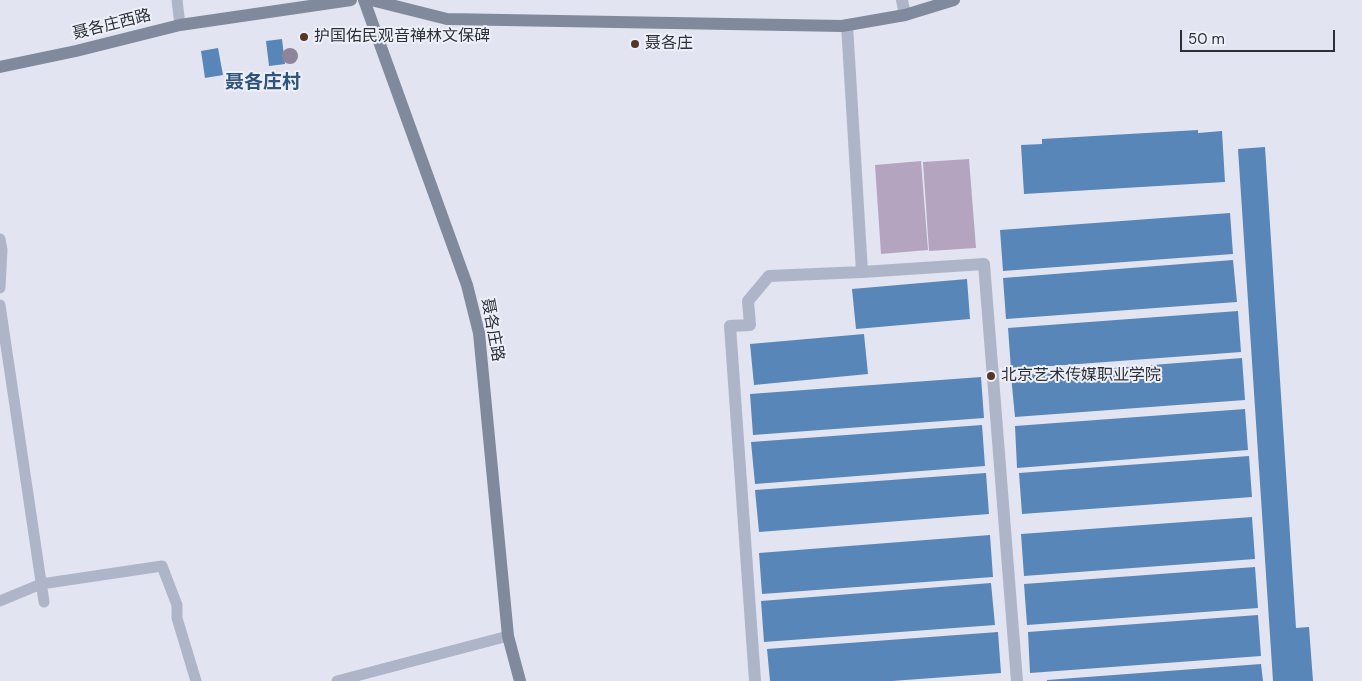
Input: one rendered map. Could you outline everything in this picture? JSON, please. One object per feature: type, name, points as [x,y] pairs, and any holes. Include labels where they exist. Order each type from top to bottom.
[{"type":"street","name":"聂各庄西路","points":[[0,67],[180,26],[351,0]]},
{"type":"street","name":"聂各庄路","points":[[364,0],[467,285],[479,333],[508,636],[520,681]]},
{"type":"street","points":[[370,0],[447,19],[847,26],[905,15],[954,0]]},
{"type":"street","points":[[902,0],[905,15]]},
{"type":"street","points":[[847,26],[862,272]]},
{"type":"street","points":[[756,681],[730,326],[750,325],[748,301],[769,276],[984,264],[1017,681]]},
{"type":"lane","points":[[177,0],[180,26]]},
{"type":"lane","points":[[0,288],[1,246]]},
{"type":"lane","points":[[0,305],[44,602]]},
{"type":"lane","points":[[0,601],[42,584],[162,566],[177,605],[177,618],[196,681]]},
{"type":"lane","points":[[337,681],[508,636]]},
{"type":"shaded area","points":[[969,159],[976,248],[929,251],[923,162]]},
{"type":"shaded area","points":[[921,161],[928,250],[881,254],[875,165]]},
{"type":"building","points":[[282,39],[285,64],[269,66],[266,41]]},
{"type":"building","points":[[218,48],[223,75],[205,78],[201,51]]},
{"type":"building","points":[[1198,130],[1198,133],[1222,131],[1225,182],[1024,194],[1021,145],[1042,144],[1042,139]]},
{"type":"building","points":[[1265,147],[1296,628],[1309,627],[1313,681],[1273,681],[1238,149]]},
{"type":"building","points":[[1230,213],[1233,254],[1003,271],[1000,230]]},
{"type":"building","points":[[1233,260],[1237,302],[1006,319],[1003,278]]},
{"type":"building","points":[[967,279],[970,319],[856,329],[852,289]]},
{"type":"building","points":[[1238,311],[1241,352],[1011,369],[1008,328]]},
{"type":"building","points":[[864,334],[868,374],[754,385],[750,344]]},
{"type":"building","points":[[1242,358],[1245,400],[1015,417],[1011,376]]},
{"type":"building","points":[[981,377],[984,418],[753,435],[750,394]]},
{"type":"building","points":[[1245,409],[1248,450],[1017,468],[1015,426]]},
{"type":"building","points":[[982,425],[985,466],[755,484],[751,442]]},
{"type":"building","points":[[1249,456],[1252,497],[1022,514],[1019,473]]},
{"type":"building","points":[[986,473],[989,514],[759,532],[755,490]]},
{"type":"building","points":[[1252,517],[1255,559],[1024,576],[1021,534]]},
{"type":"building","points":[[990,535],[993,577],[762,594],[759,553]]},
{"type":"building","points":[[1255,567],[1258,608],[1027,625],[1024,584]]},
{"type":"building","points":[[991,583],[995,625],[764,642],[761,601]]},
{"type":"building","points":[[1258,615],[1261,656],[1030,673],[1028,632]]},
{"type":"building","points":[[998,632],[1001,673],[892,681],[770,681],[767,649]]},
{"type":"building","points":[[1261,664],[1263,681],[1047,681],[1047,680]]},
{"type":"place","name":"护国佑民观音禅林文保碑","points":[[304,37]]},
{"type":"place","name":"聂各庄","points":[[635,44]]},
{"type":"place","name":"北京艺术传媒职业学院","points":[[991,376]]},
{"type":"district","name":"聂各庄村","points":[[263,83]]}]
